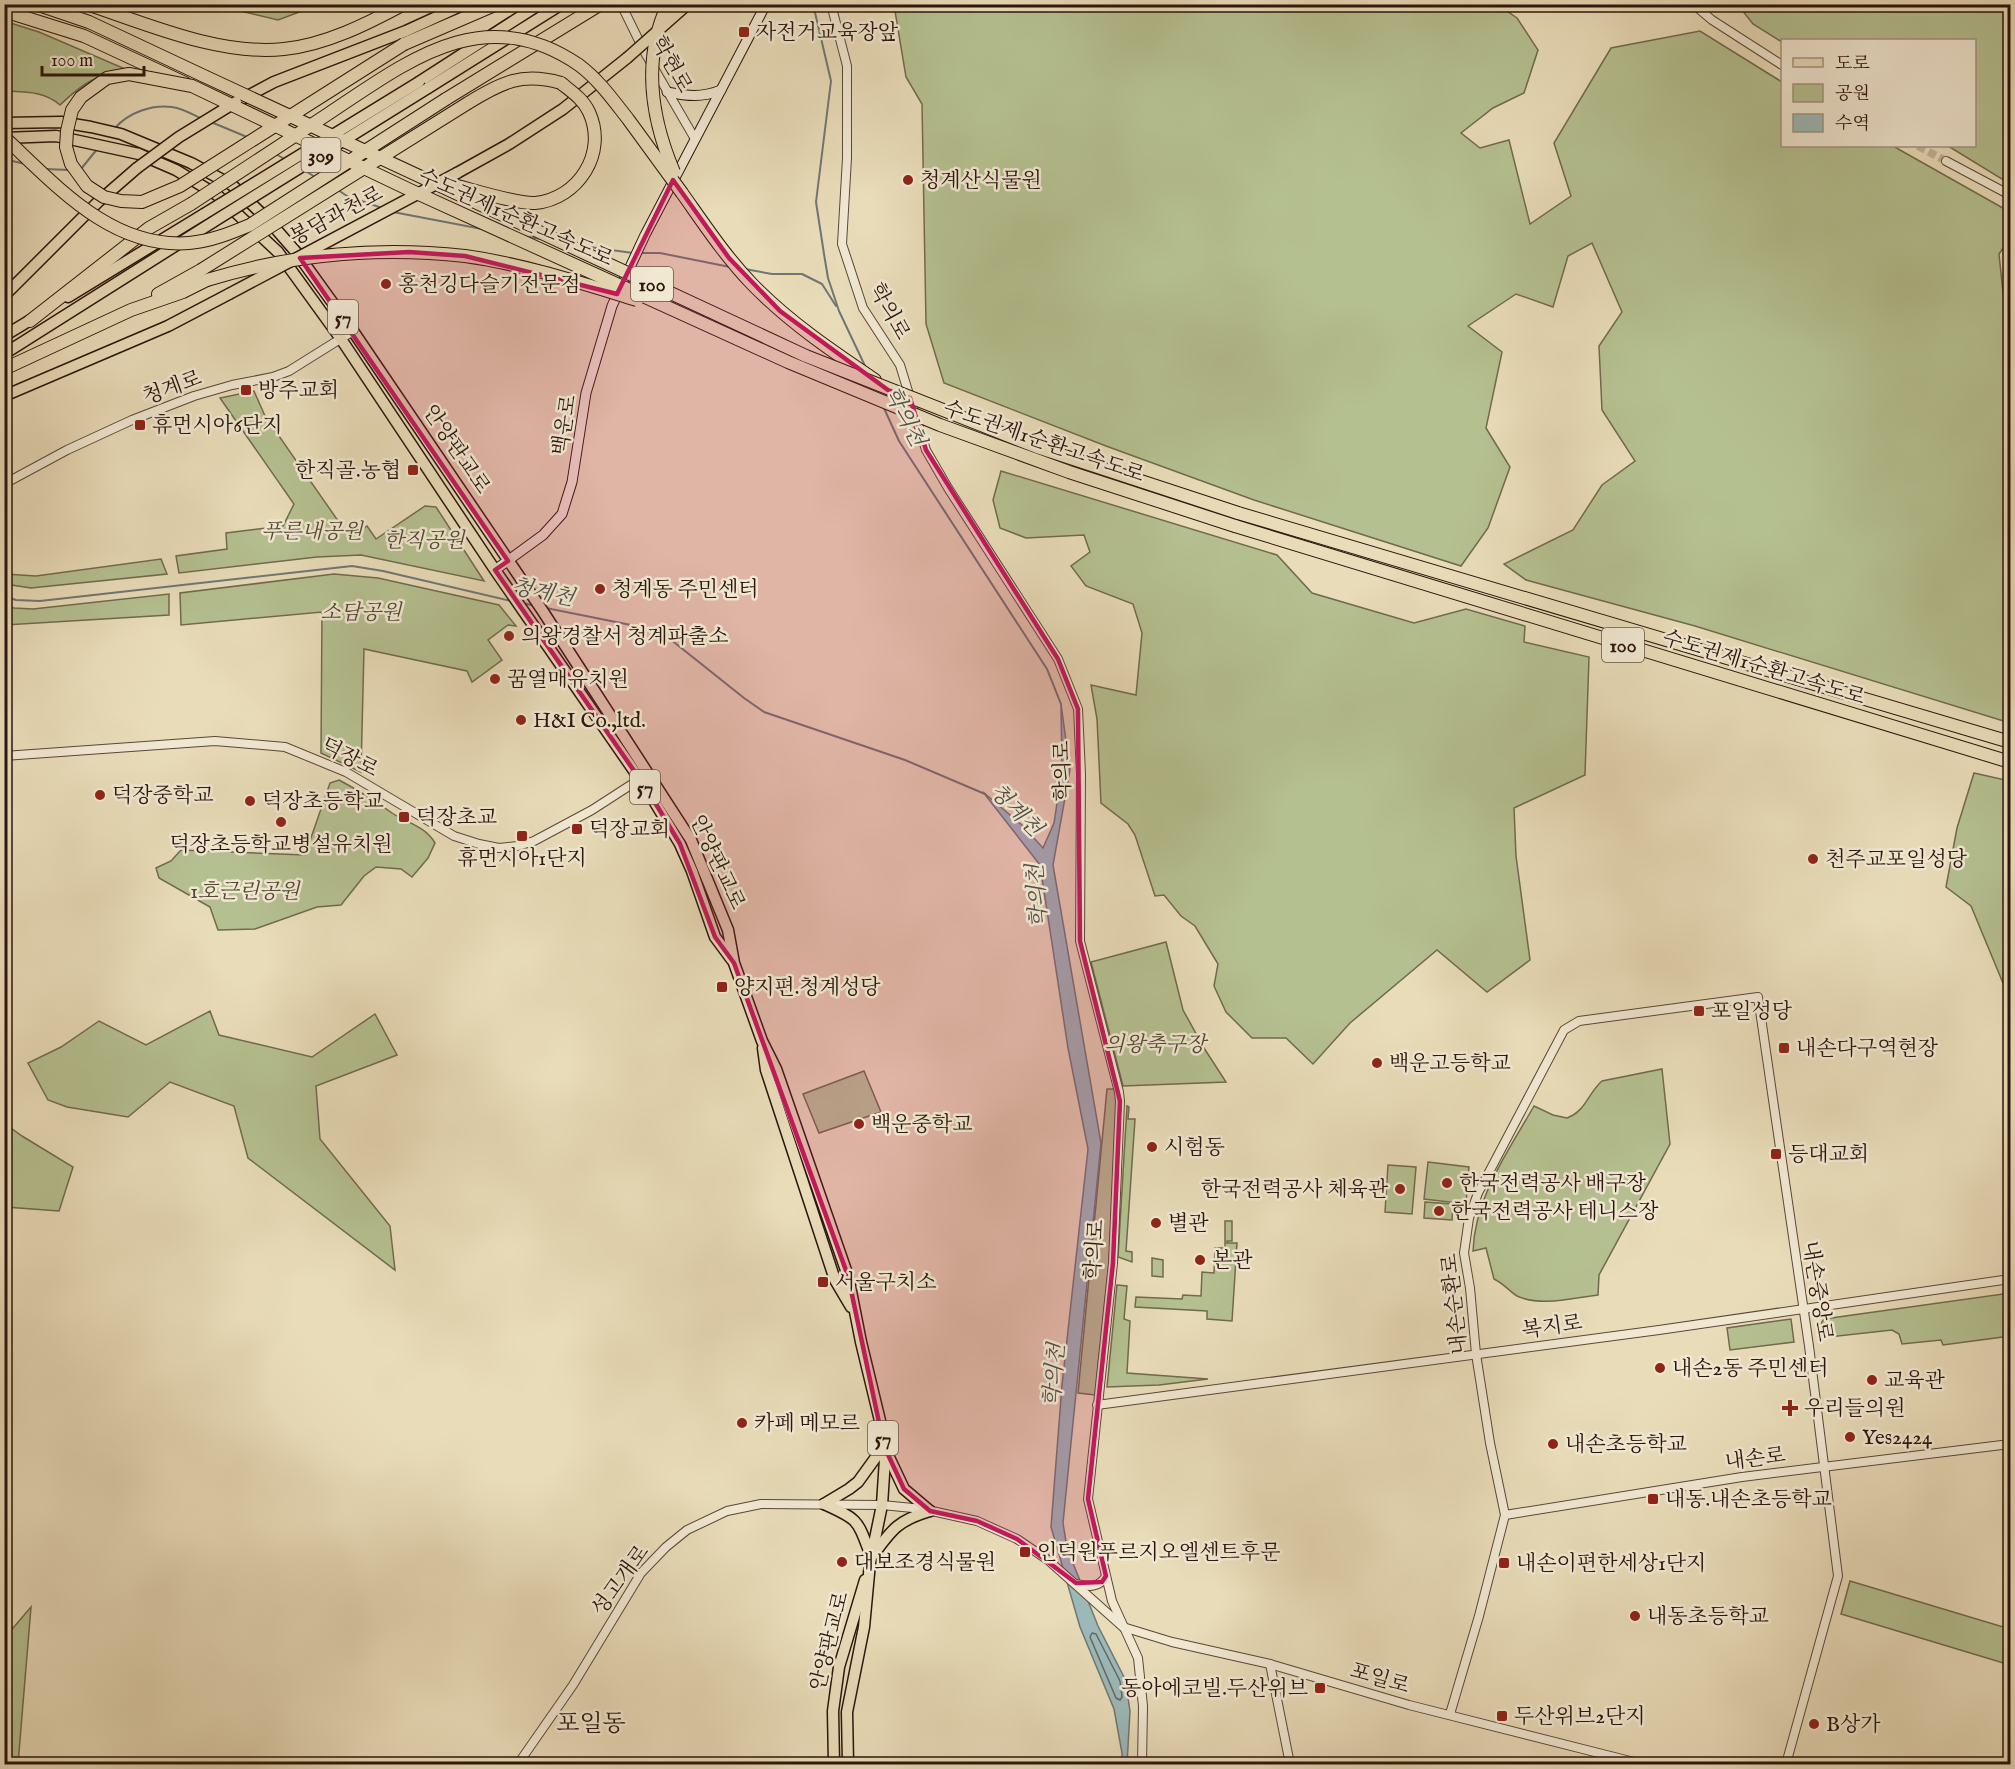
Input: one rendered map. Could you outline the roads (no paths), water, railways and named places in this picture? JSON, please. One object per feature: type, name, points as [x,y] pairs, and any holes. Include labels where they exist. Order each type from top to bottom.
[{"type":"highway","name":"수도권제1순환고속도로","points":[[36,4],[89,22],[806,356],[1037,447],[1238,513],[2010,742]]},
{"type":"highway","points":[[87,4],[201,41],[246,50],[267,51],[304,46],[349,30],[404,4]]},
{"type":"highway","points":[[192,86],[129,74],[107,78],[81,97],[72,110],[66,147],[76,173],[87,186],[104,197],[121,201],[142,202],[161,195],[180,186],[404,44],[497,4]]},
{"type":"highway","points":[[668,4],[654,45],[652,98],[658,128],[682,193]]},
{"type":"highway","points":[[4,138],[71,199],[108,225],[134,236],[159,241],[188,243],[223,236],[250,225],[446,99],[598,6]]},
{"type":"highway","name":"수도권제1순환고속도로","points":[[4,11],[84,36],[410,190],[682,314],[788,362],[940,425],[1069,472],[1235,526],[2010,762]]},
{"type":"highway","points":[[30,321],[149,228],[191,204],[411,59],[453,41],[474,37],[503,36],[531,40],[556,51],[597,80],[729,258],[780,310],[813,338],[888,390]]},
{"type":"highway","points":[[4,369],[204,275],[468,103],[505,82],[524,78],[543,78],[561,83],[580,98],[590,113],[595,132],[595,149],[589,165],[580,181],[564,195],[550,200],[533,203],[416,175]]},
{"type":"highway","points":[[204,275],[305,257],[355,253],[409,252],[465,256],[556,276],[682,314]]},
{"type":"main road","points":[[4,296],[99,201],[137,168],[179,137],[274,82],[406,31],[465,4]]},
{"type":"main road","name":"309","points":[[4,354],[424,85],[540,4]]},
{"type":"main road","name":"309","points":[[4,336],[204,214],[562,4]]},
{"type":"main road","name":"봉담과천로","points":[[4,396],[168,326],[509,144],[563,109],[627,58],[688,4]]},
{"type":"main road","points":[[695,139],[765,4]]},
{"type":"main road","points":[[667,92],[688,97],[721,90]]},
{"type":"main road","name":"안양판교로","points":[[4,123],[61,122],[121,134],[191,163],[232,186],[268,220],[296,252],[353,331],[527,588],[644,776]]},
{"type":"main road","name":"안양판교로","points":[[4,138],[56,136],[139,154],[177,170],[217,195],[278,252],[341,339],[495,570],[691,840],[728,930],[734,963],[762,1041],[776,1069],[848,1275],[884,1446],[882,1505],[871,1560],[864,1627],[847,1712],[848,1764]]},
{"type":"main road","name":"백운로","points":[[495,570],[543,536],[562,514],[572,482],[586,393],[612,306],[695,139]]},
{"type":"main road","points":[[824,1504],[858,1482],[884,1446],[904,1489],[930,1511],[903,1521],[889,1534],[871,1560]]},
{"type":"main road","points":[[824,1504],[850,1516],[857,1522],[871,1560]]},
{"type":"main road","name":"안양판교로","points":[[834,1764],[833,1711],[839,1666],[871,1560]]},
{"type":"street","name":"학현로","points":[[621,4],[644,51],[695,139]]},
{"type":"street","name":"학의로","points":[[831,4],[847,66],[847,158],[842,244],[863,308],[900,365],[926,450],[1058,659],[1078,709],[1081,774],[1080,941],[1120,1101],[1113,1263],[1088,1499],[1104,1579],[1138,1658],[1143,1706],[1142,1764]]},
{"type":"street","points":[[1693,4],[1712,20],[1781,64]]},
{"type":"street","points":[[1946,161],[2010,195]]},
{"type":"street","name":"청계로","points":[[4,484],[67,450],[132,420],[194,396],[289,371],[353,331]]},
{"type":"street","name":"덕장로","points":[[4,756],[215,741],[285,747],[346,772],[454,836],[498,848],[518,846],[534,841],[592,810],[644,776]]},
{"type":"street","name":"내손중앙로","points":[[1758,997],[1803,1309],[1838,1576],[1786,1764]]},
{"type":"street","name":"내손순환로","points":[[1450,1714],[1479,1616],[1505,1515],[1490,1443],[1476,1354],[1470,1288],[1464,1253],[1469,1218],[1478,1193],[1564,1030],[1580,1021],[1758,997]]},
{"type":"street","name":"복지로","points":[[1097,1405],[2010,1279]]},
{"type":"street","name":"내손로","points":[[1505,1515],[1737,1478],[2010,1444]]},
{"type":"street","name":"성고개로","points":[[519,1764],[573,1685],[641,1573],[666,1547],[687,1530],[727,1511],[760,1504],[882,1505]]},
{"type":"street","points":[[882,1505],[930,1511]]},
{"type":"street","name":"포일로","points":[[930,1511],[977,1521],[1017,1539],[1076,1583],[1123,1627],[1172,1642],[1270,1664],[1380,1697],[1642,1764]]},
{"type":"street","points":[[1076,1583],[1088,1586],[1104,1579]]},
{"type":"street","points":[[1270,1664],[1290,1764]]},
{"type":"water","name":"학의천","points":[[1061,704],[1070,770],[1053,865],[1101,1143],[1063,1523],[1067,1548],[1098,1626],[1125,1679],[1130,1711],[1127,1764],[1122,1764],[1114,1709],[1080,1627],[1051,1527],[1062,1385],[1088,1149],[1068,1048],[1040,865],[983,792],[1023,826],[1043,848],[1054,823],[1062,770]]},
{"type":"waterway","name":"학의천","points":[[813,4],[831,81],[816,202],[828,278],[839,311],[866,368]]},
{"type":"waterway","points":[[115,128],[133,114],[149,108],[164,106],[184,110],[203,119]]},
{"type":"waterway","points":[[211,122],[247,137]]},
{"type":"waterway","points":[[81,169],[98,148]]},
{"type":"waterway","points":[[276,154],[286,160]]},
{"type":"waterway","points":[[4,159],[25,164]]},
{"type":"waterway","points":[[45,169],[69,170]]},
{"type":"waterway","points":[[304,170],[315,177]]},
{"type":"waterway","points":[[338,190],[347,196],[382,208]]},
{"type":"waterway","points":[[393,212],[482,229]]},
{"type":"waterway","points":[[523,236],[541,239]]},
{"type":"waterway","points":[[582,246],[633,253]]},
{"type":"waterway","points":[[639,253],[660,253],[730,267]]},
{"type":"waterway","points":[[745,269],[772,274],[802,274],[822,284],[836,306]]},
{"type":"waterway","name":"학의천","points":[[883,406],[899,441],[1047,669],[1061,704]]},
{"type":"waterway","name":"청계천","points":[[4,596],[16,600],[40,601],[352,566],[511,601]]},
{"type":"waterway","name":"청계천","points":[[523,603],[535,606]]},
{"type":"waterway","name":"청계천","points":[[546,608],[631,625],[665,635],[764,712],[905,760],[985,794]]},
{"type":"tunnel","points":[[1920,147],[1946,161]]},
{"type":"place","name":"자전거교육장앞","points":[[744,32]]},
{"type":"place","name":"청계산식물원","points":[[908,180]]},
{"type":"place","name":"홍천깅다슬기전문점","points":[[386,284]]},
{"type":"place","name":"방주교회","points":[[246,390]]},
{"type":"place","name":"휴먼시아6단지","points":[[140,425]]},
{"type":"place","name":"한직골.농협","points":[[413,470]]},
{"type":"place","name":"청계동 주민센터","points":[[600,589]]},
{"type":"place","name":"의왕경찰서 청계파출소","points":[[509,636]]},
{"type":"place","name":"꿈열매유치원","points":[[495,679]]},
{"type":"place","name":"H&I Co.,ltd.","points":[[521,720]]},
{"type":"place","name":"덕장중학교","points":[[100,795]]},
{"type":"place","name":"덕장초등학교","points":[[250,801]]},
{"type":"place","name":"덕장초교","points":[[404,817]]},
{"type":"place","name":"덕장초등학교병설유치원","points":[[281,822]]},
{"type":"place","name":"덕장교회","points":[[577,829]]},
{"type":"place","name":"휴먼시아1단지","points":[[522,836]]},
{"type":"place","name":"천주교포일성당","points":[[1813,859]]},
{"type":"place","name":"양지편.청계성당","points":[[722,987]]},
{"type":"place","name":"포일성당","points":[[1699,1011]]},
{"type":"place","name":"내손다구역현장","points":[[1784,1048]]},
{"type":"place","name":"백운고등학교","points":[[1377,1063]]},
{"type":"place","name":"백운중학교","points":[[859,1124]]},
{"type":"place","name":"시험동","points":[[1152,1147]]},
{"type":"place","name":"등대교회","points":[[1776,1154]]},
{"type":"place","name":"한국전력공사 배구장","points":[[1447,1183]]},
{"type":"place","name":"한국전력공사 체육관","points":[[1400,1189]]},
{"type":"place","name":"한국전력공사 테니스장","points":[[1439,1211]]},
{"type":"place","name":"별관","points":[[1156,1223]]},
{"type":"place","name":"본관","points":[[1200,1260]]},
{"type":"place","name":"서울구치소","points":[[823,1282]]},
{"type":"place","name":"내손2동 주민센터","points":[[1660,1368]]},
{"type":"place","name":"교육관","points":[[1872,1380]]},
{"type":"place","name":"우리들의원","points":[[1790,1408]]},
{"type":"place","name":"카페 메모르","points":[[742,1423]]},
{"type":"place","name":"Yes2424","points":[[1850,1437]]},
{"type":"place","name":"내손초등학교","points":[[1553,1444]]},
{"type":"place","name":"내동.내손초등학교","points":[[1653,1499]]},
{"type":"place","name":"인덕원푸르지오엘센트후문","points":[[1025,1552]]},
{"type":"place","name":"대보조경식물원","points":[[842,1562]]},
{"type":"place","name":"내손이편한세상1단지","points":[[1504,1563]]},
{"type":"place","name":"내동초등학교","points":[[1635,1616]]},
{"type":"place","name":"동아에코빌.두산위브","points":[[1320,1688]]},
{"type":"place","name":"두산위브2단지","points":[[1502,1716]]},
{"type":"place","name":"B상가","points":[[1814,1724]]},
{"type":"district","name":"포일동","points":[[591,1723]]},
{"type":"park label","name":"푸른내공원","points":[[312,531]]},
{"type":"park label","name":"한직공원","points":[[424,540]]},
{"type":"park label","name":"소담공원","points":[[361,612]]},
{"type":"park label","name":"1호근린공원","points":[[245,891]]},
{"type":"park label","name":"의왕축구장","points":[[1155,1044]]}]
